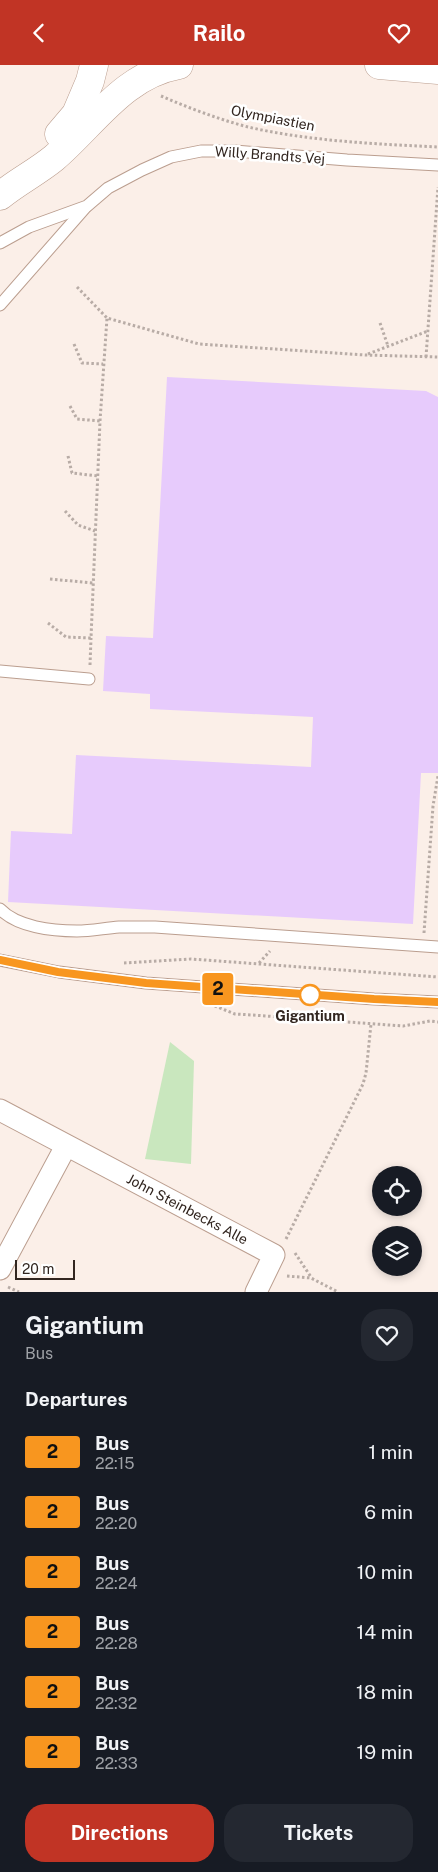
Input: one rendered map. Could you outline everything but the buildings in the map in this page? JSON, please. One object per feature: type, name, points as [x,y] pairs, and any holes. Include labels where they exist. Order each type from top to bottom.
[{"type":"main road","points":[[10,188],[76,114],[90,81],[94,65]]},
{"type":"main road","points":[[10,188],[53,158],[111,100],[134,83],[154,73],[179,65]]},
{"type":"main road","points":[[379,65],[438,70]]},
{"type":"street","name":"John Steinbecks Alle","points":[[0,1110],[66,1146],[278,1251]]},
{"type":"street","points":[[0,1269],[66,1146]]},
{"type":"street","points":[[256,1292],[278,1251]]},
{"type":"lane","name":"Willy Brandts Vej","points":[[0,305],[87,206],[108,189],[142,170],[171,157],[201,151],[235,151],[438,165]]},
{"type":"lane","name":"Willy Brandts Vej","points":[[0,243],[29,227],[87,206]]},
{"type":"lane","points":[[0,671],[89,679]]},
{"type":"lane","points":[[0,909],[20,922],[44,928],[76,931],[119,927],[155,927],[438,947]]},
{"type":"lane","points":[[0,960],[58,972],[146,983],[438,1002]]},
{"type":"path","name":"Olympiastien","points":[[134,83],[193,110],[248,127],[313,138],[360,143],[438,147]]},
{"type":"path","points":[[426,357],[438,187]]},
{"type":"path","points":[[77,287],[106,318],[199,344],[365,355],[438,357]]},
{"type":"path","points":[[89,679],[106,318]]},
{"type":"path","points":[[380,323],[388,346]]},
{"type":"path","points":[[365,355],[428,331]]},
{"type":"path","points":[[74,344],[82,363],[103,364]]},
{"type":"path","points":[[70,406],[78,419],[100,421]]},
{"type":"path","points":[[68,456],[72,473],[98,476]]},
{"type":"path","points":[[65,511],[78,525],[95,531]]},
{"type":"path","points":[[50,579],[93,583]]},
{"type":"path","points":[[48,623],[66,637],[91,638]]},
{"type":"path","points":[[422,946],[433,807],[438,776]]},
{"type":"path","points":[[115,964],[191,959],[438,977]]},
{"type":"path","points":[[207,1003],[235,1014],[403,1026],[438,1021]]},
{"type":"path","points":[[338,1292],[311,1278],[294,1252],[278,1251],[363,1084],[366,1073],[371,1024]]},
{"type":"green space","points":[[170,1042],[194,1061],[191,1164],[145,1159]]},
{"type":"bus line","name":"2","points":[[0,960],[58,972],[181,987],[438,1002]]},
{"type":"place","name":"Gigantium","points":[[310,995]]}]
